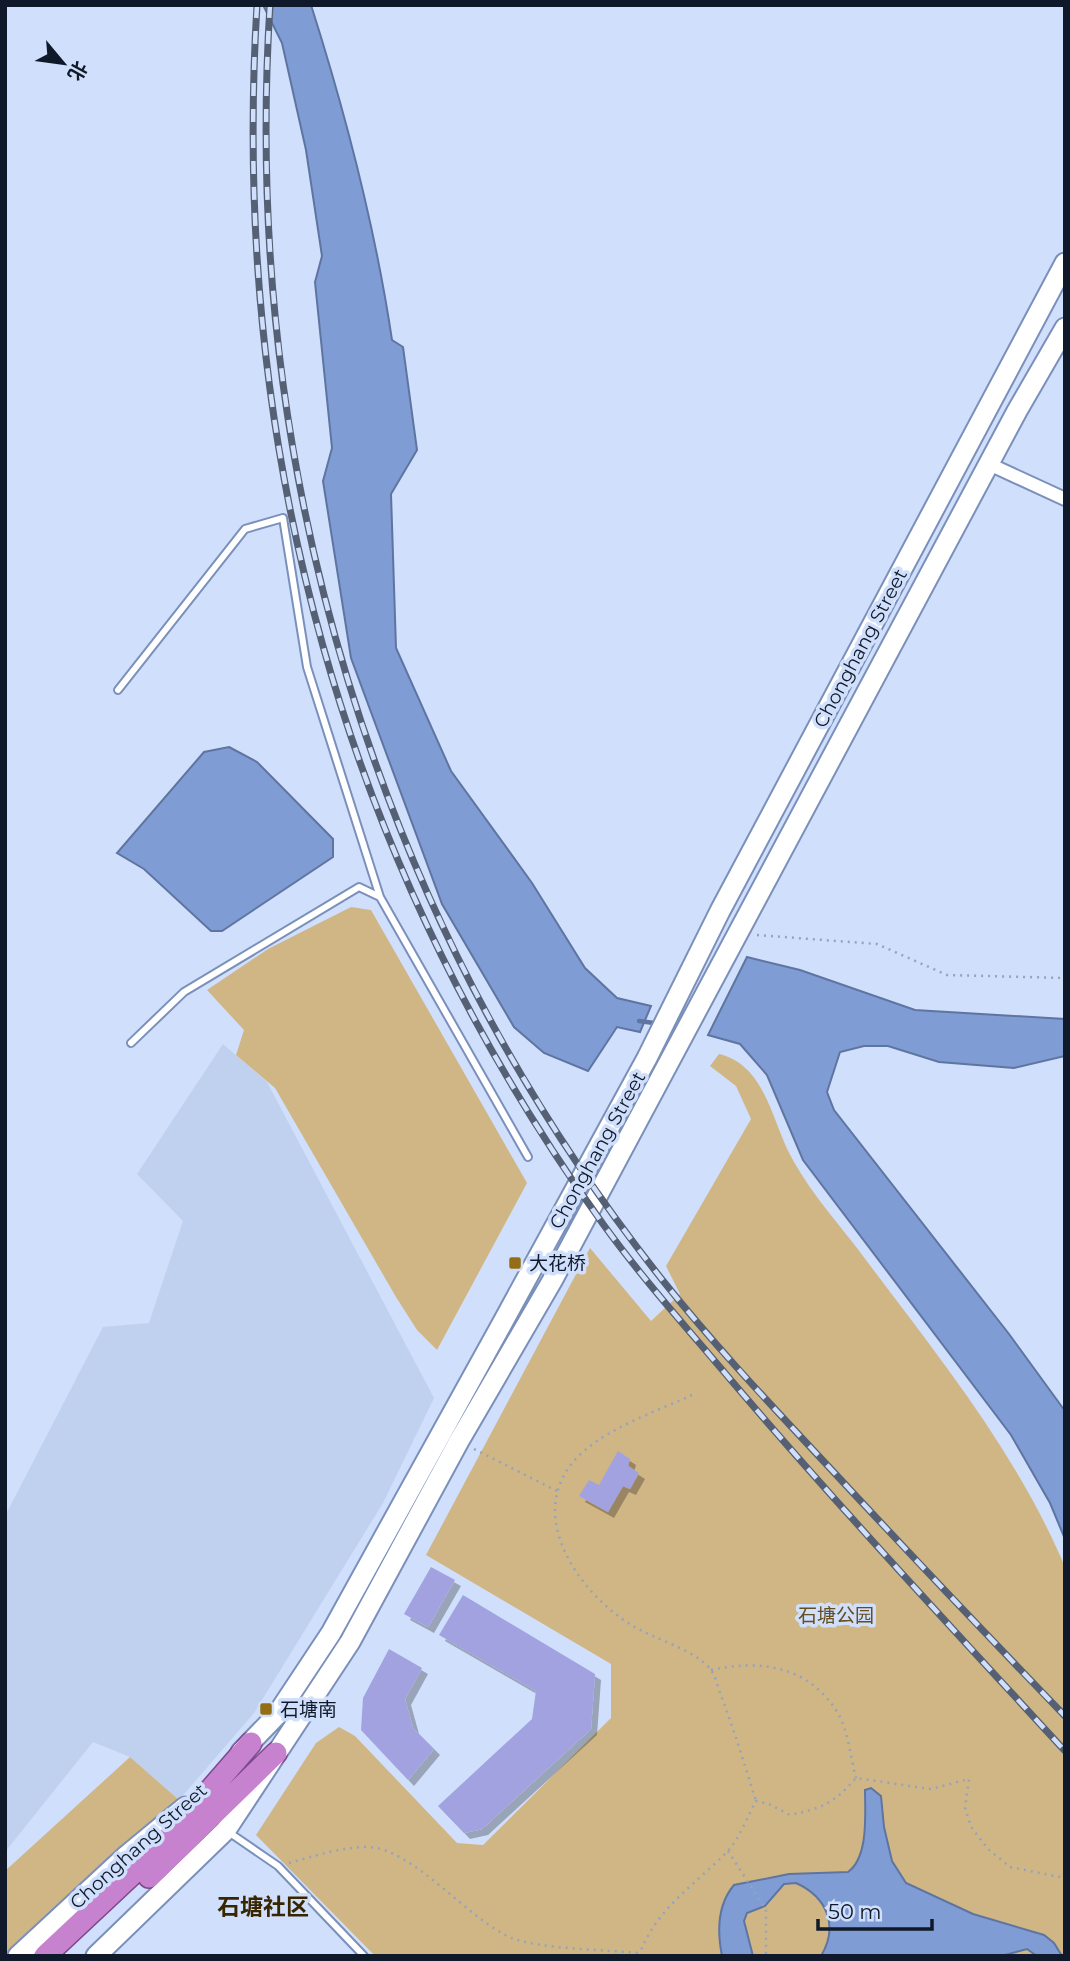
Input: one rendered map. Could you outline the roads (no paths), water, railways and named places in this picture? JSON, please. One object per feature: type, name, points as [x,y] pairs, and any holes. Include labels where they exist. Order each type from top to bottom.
[{"type":"highway","points":[[66,1956],[161,1856],[251,1743]]},
{"type":"highway","points":[[46,1956],[276,1753]]},
{"type":"main road","name":"Chonghang Street","points":[[18,1956],[127,1855],[177,1816],[251,1743],[276,1716],[331,1633],[647,1058],[720,911],[1065,263]]},
{"type":"main road","name":"Chonghang Street","points":[[96,1956],[226,1830],[349,1642],[459,1441],[552,1281],[989,464],[1065,328]]},
{"type":"street","points":[[989,464],[1065,499]]},
{"type":"lane","points":[[118,690],[245,530],[283,518],[307,667],[380,897],[528,1157]]},
{"type":"lane","points":[[131,1043],[184,992],[359,887],[380,897]]},
{"type":"lane","points":[[226,1830],[278,1867],[364,1956]]},
{"type":"water","points":[[263,5],[311,5],[358,171],[392,340],[403,347],[417,450],[391,494],[396,648],[451,771],[532,883],[585,968],[617,998],[651,1006],[640,1032],[617,1027],[588,1071],[544,1053],[514,1027],[442,904],[351,658],[323,481],[332,448],[315,282],[322,256],[306,150],[282,43]]},
{"type":"water","points":[[229,747],[257,762],[333,839],[333,857],[222,931],[211,931],[144,869],[117,853],[204,752]]},
{"type":"water","points":[[747,957],[800,970],[915,1010],[1065,1019],[1065,1056],[1014,1068],[939,1062],[888,1046],[864,1046],[840,1052],[827,1092],[834,1110],[1009,1334],[1065,1411],[1065,1539],[1050,1503],[1011,1435],[803,1160],[767,1075],[740,1044],[708,1035]]},
{"type":"water","points":[[871,1788],[881,1796],[884,1827],[892,1861],[906,1883],[973,1914],[1044,1935],[1054,1943],[1062,1956],[1037,1956],[1027,1949],[1001,1956],[821,1956],[829,1934],[827,1914],[816,1896],[796,1883],[784,1884],[765,1906],[747,1913],[744,1921],[753,1956],[722,1956],[719,1937],[721,1910],[734,1885],[789,1874],[848,1872],[855,1865],[863,1846],[865,1790]]},
{"type":"waterway","points":[[639,1021],[654,1023]]},
{"type":"railway","points":[[257,5],[253,170],[263,331],[286,490],[323,645],[373,797],[436,944],[513,1086],[603,1224],[633,1264],[812,1473],[1065,1751]]},
{"type":"railway","points":[[270,5],[267,178],[279,349],[306,517],[348,681],[405,841],[477,995],[563,1142],[664,1282],[765,1398],[1065,1716]]},
{"type":"place","name":"大花桥","points":[[515,1263]]},
{"type":"place","name":"石塘南","points":[[266,1709]]},
{"type":"district","name":"石塘社区","points":[[263,1907]]},
{"type":"park label","name":"石塘公园","points":[[836,1615]]}]
